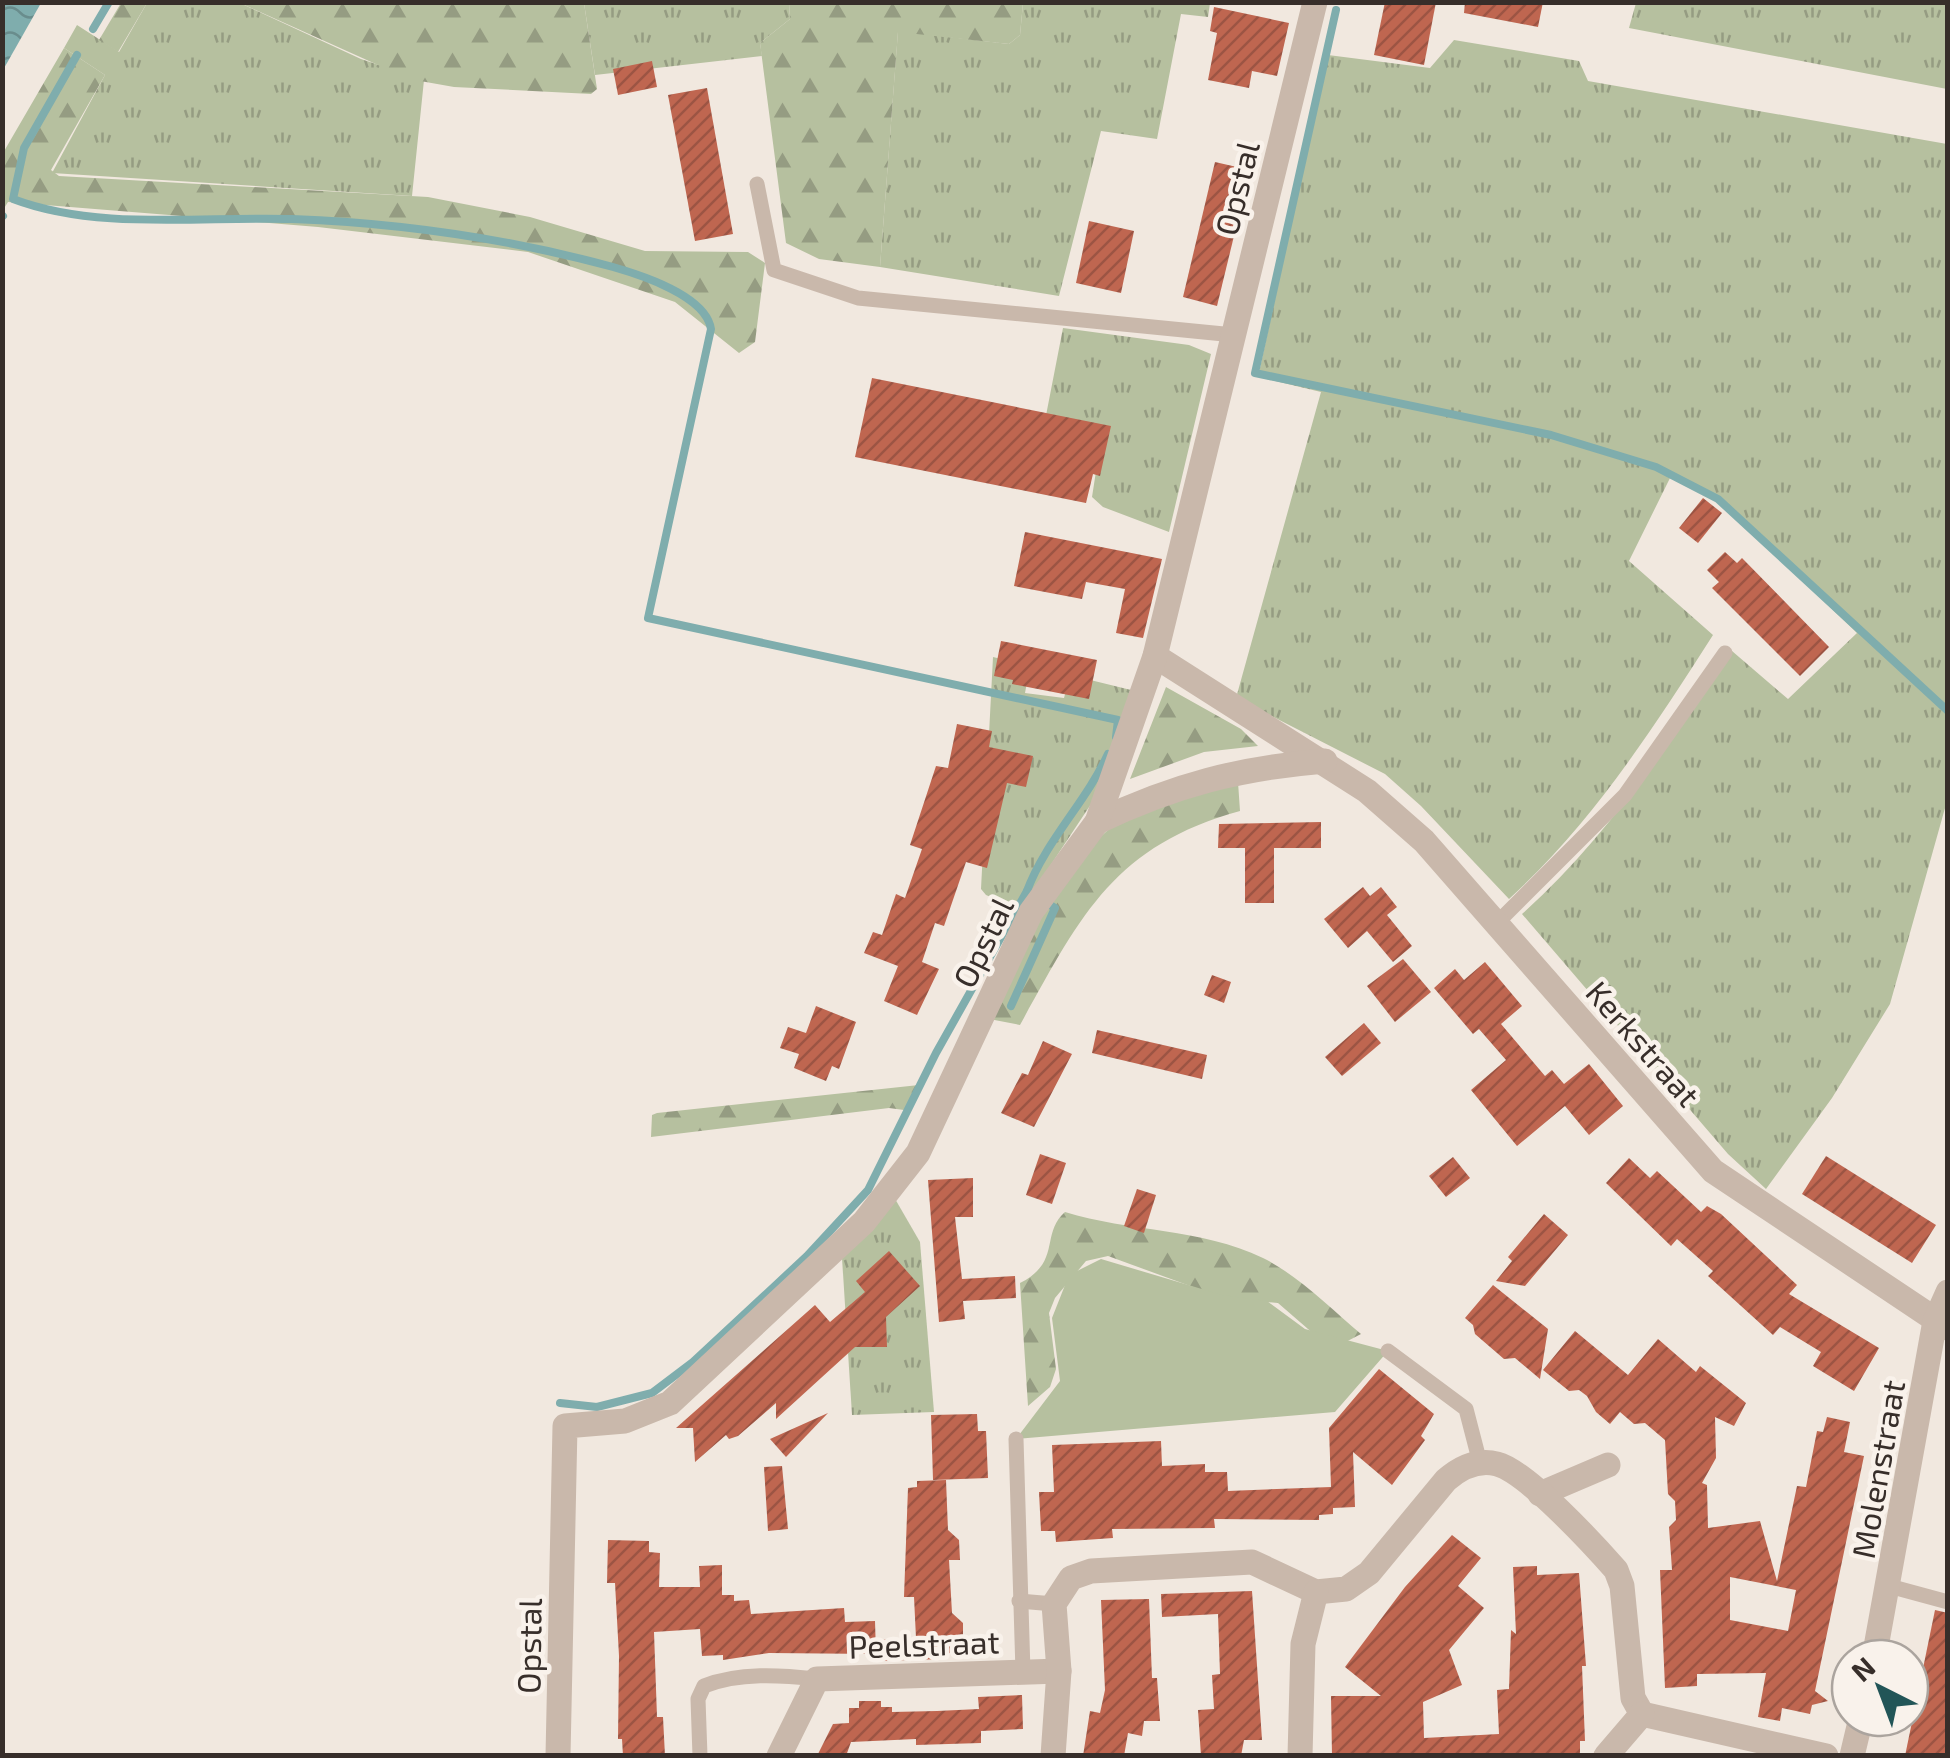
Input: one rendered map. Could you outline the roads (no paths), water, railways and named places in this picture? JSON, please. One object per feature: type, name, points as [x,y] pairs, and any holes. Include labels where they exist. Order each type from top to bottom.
[{"type":"street","name":"Opstal","points":[[558,1756],[565,1426],[624,1421],[670,1403],[864,1222],[918,1153],[1031,912],[1098,822],[1155,656],[1316,2]]},
{"type":"street","name":"Kerkstraat","points":[[1155,656],[1325,761],[1424,841],[1713,1170],[1942,1324]]},
{"type":"street","points":[[1098,822],[1154,795],[1250,767],[1325,761]]},
{"type":"street","name":"Molenstraat","points":[[1878,1638],[1948,1292]]},
{"type":"street","points":[[1053,1756],[1059,1671],[1054,1604],[1071,1578],[1091,1571],[1252,1562],[1316,1592],[1346,1589],[1369,1574],[1446,1480],[1460,1468],[1480,1463],[1499,1464],[1540,1494],[1616,1570],[1622,1586],[1633,1698],[1642,1714],[1826,1756]]},
{"type":"street","points":[[1540,1494],[1608,1465]]},
{"type":"street","points":[[1300,1756],[1303,1644],[1316,1592]]},
{"type":"street","name":"Peelstraat","points":[[779,1756],[818,1679],[1059,1671]]},
{"type":"street","points":[[1606,1756],[1642,1714]]},
{"type":"lane","points":[[757,184],[774,270],[858,298],[1234,335]]},
{"type":"lane","points":[[1497,923],[1625,795],[1725,652]]},
{"type":"lane","points":[[1388,1351],[1466,1409],[1480,1463]]},
{"type":"lane","points":[[1016,1439],[1023,1672]]},
{"type":"lane","points":[[1889,1586],[1948,1602]]},
{"type":"lane","points":[[1018,1601],[1054,1604]]},
{"type":"lane","points":[[700,1756],[698,1699],[704,1686],[720,1680],[785,1675],[818,1679]]},
{"type":"water","points":[[2,3],[41,3],[3,70]]},
{"type":"waterway","points":[[93,29],[109,2]]},
{"type":"waterway","points":[[1336,10],[1255,373],[1551,435],[1656,467],[1718,499],[1948,711]]},
{"type":"waterway","points":[[77,55],[24,148],[13,199],[45,209],[115,219],[292,219],[454,234],[613,267],[671,289],[698,307],[711,329],[648,618],[1118,720],[1116,737]]},
{"type":"waterway","points":[[1011,1006],[1055,908],[1027,891],[1044,856],[1108,754]]},
{"type":"waterway","points":[[560,1403],[597,1407],[652,1393],[693,1362],[807,1256],[868,1190],[936,1053],[1027,891]]}]
